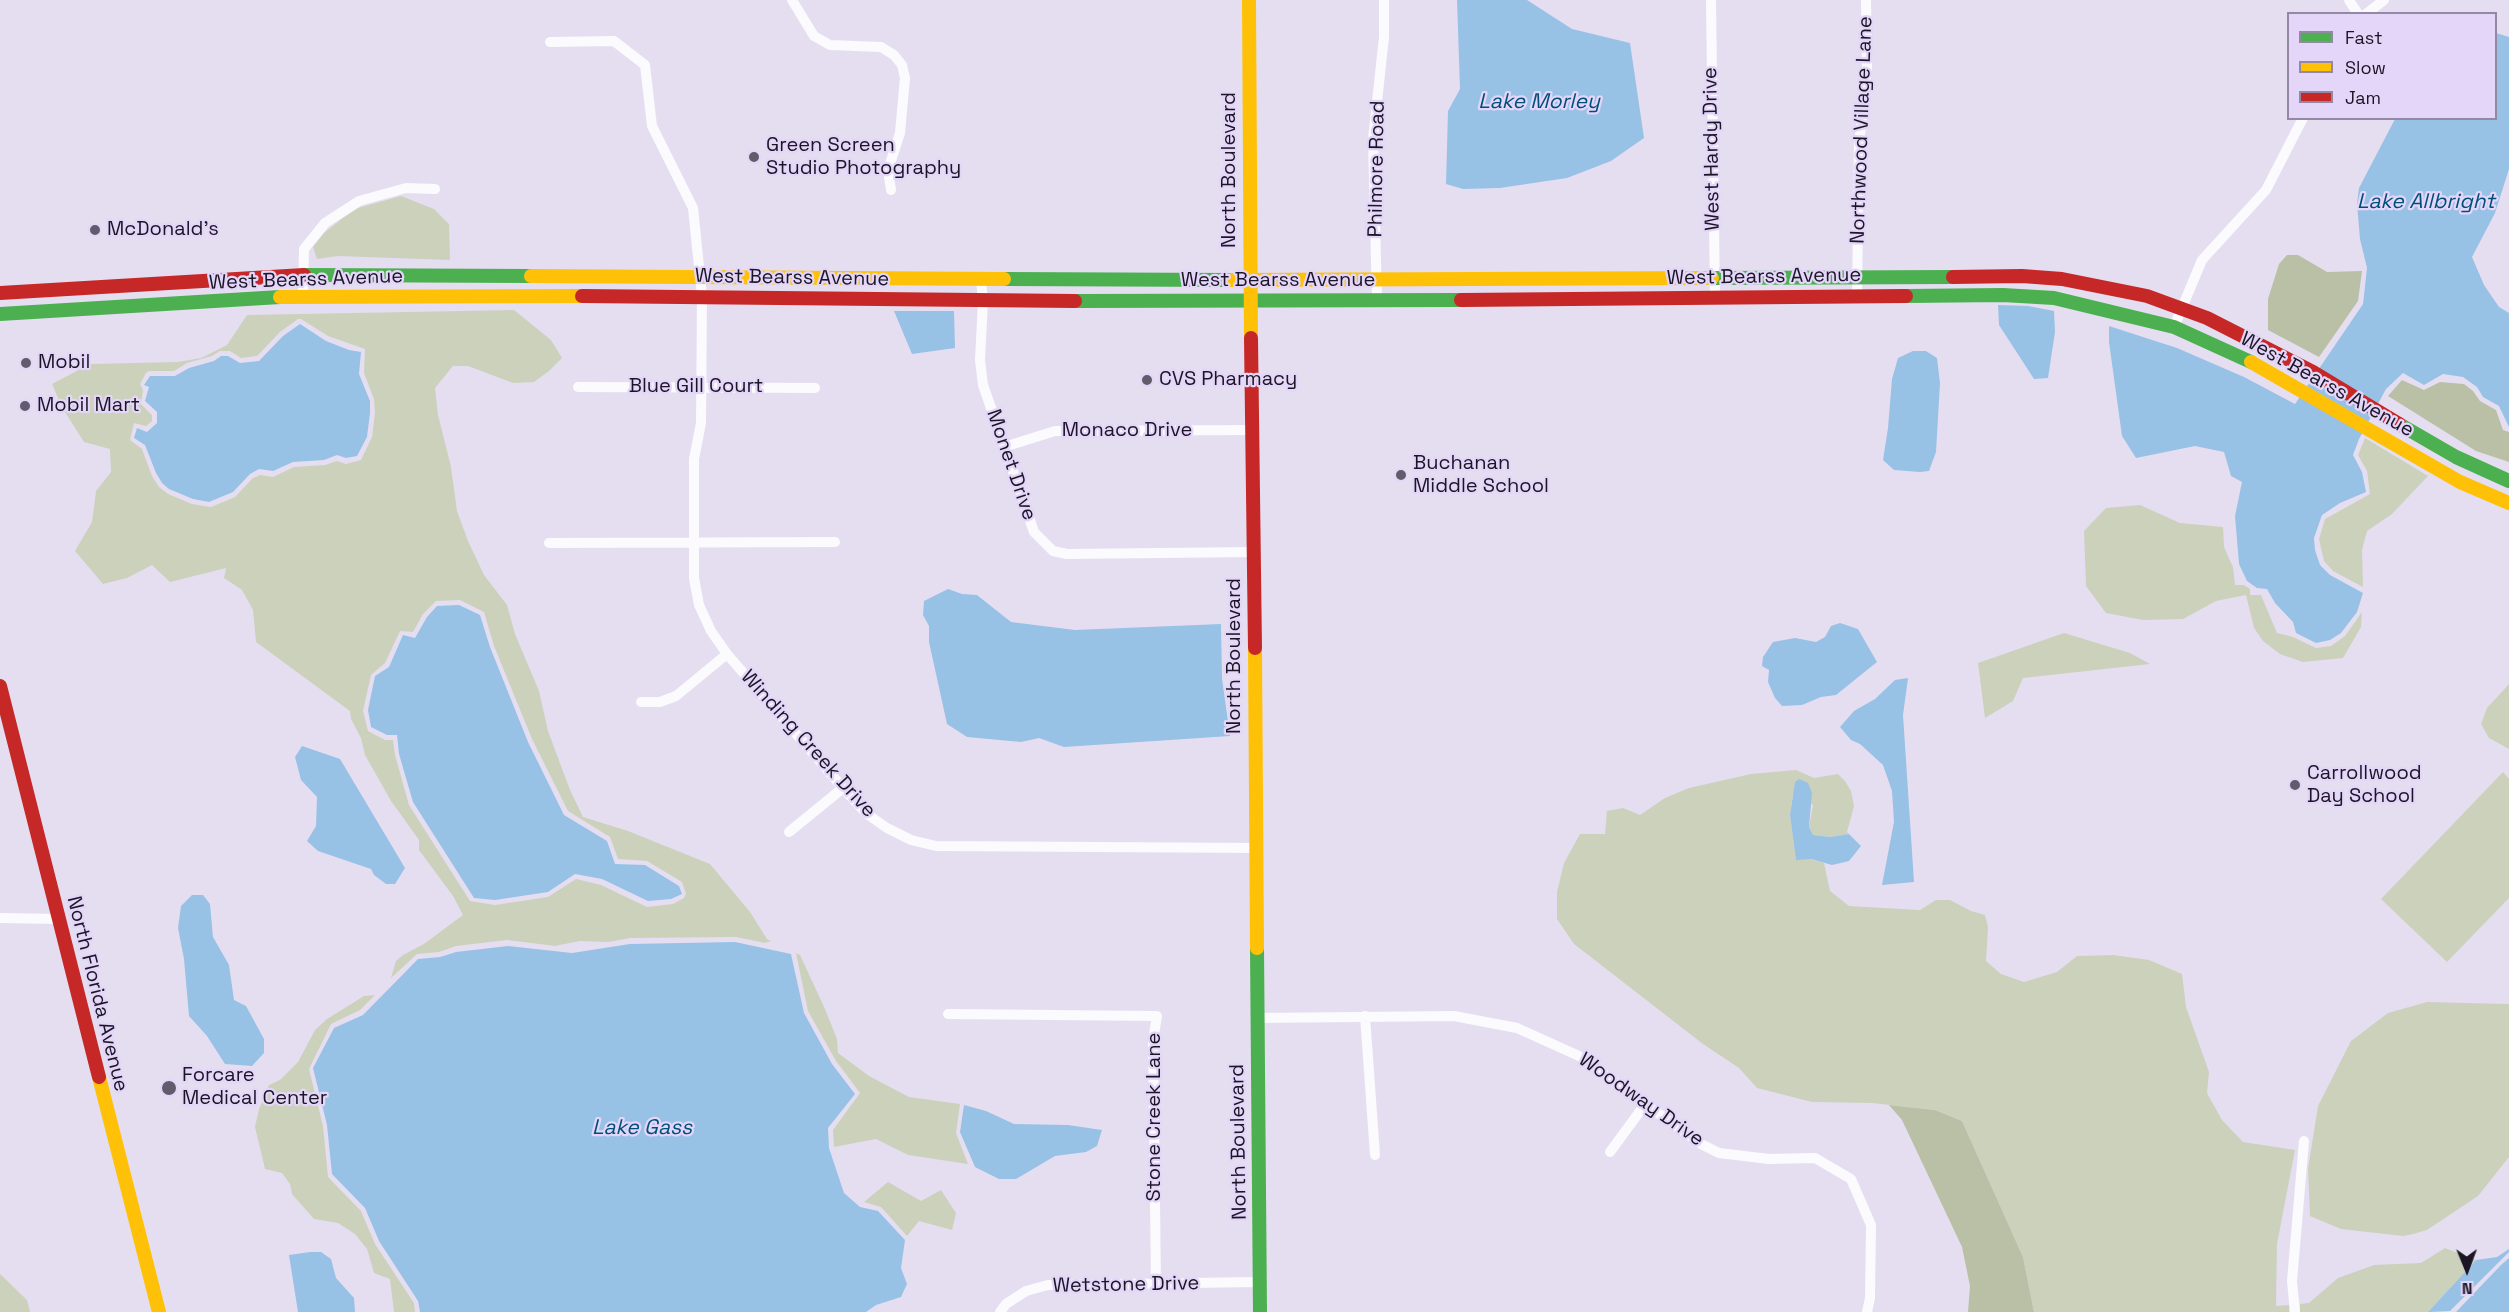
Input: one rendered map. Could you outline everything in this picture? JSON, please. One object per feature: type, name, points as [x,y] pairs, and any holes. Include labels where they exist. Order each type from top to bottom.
[{"type":"main road","name":"North Boulevard","points":[[1249,0],[1260,1312]]},
{"type":"main road","name":"West Bearss Avenue","points":[[0,293],[188,284],[304,275],[1376,281],[1970,275],[2062,279],[2147,296],[2183,308],[2227,327],[2313,372],[2456,457],[2502,478]]},
{"type":"main road","name":"West Bearss Avenue","points":[[0,314],[303,296],[702,296],[983,301],[1377,301],[1970,295],[2054,298],[2174,327],[2262,367],[2370,431],[2487,495],[2509,503]]},
{"type":"main road","name":"North Florida Avenue","points":[[0,686],[159,1312]]},
{"type":"street","points":[[792,0],[814,36],[830,45],[881,47],[894,54],[902,65],[905,78],[900,133],[888,170],[891,190]]},
{"type":"street","name":"Philmore Road","points":[[1377,301],[1374,140],[1384,37],[1384,0]]},
{"type":"street","name":"West Hardy Drive","points":[[1710,0],[1715,297]]},
{"type":"street","name":"Northwood Village Lane","points":[[1857,296],[1859,144],[1867,68],[1866,0]]},
{"type":"street","points":[[2369,12],[2384,0]]},
{"type":"street","name":"Winding Creek Drive","points":[[550,42],[614,41],[645,65],[652,126],[693,208],[700,276],[702,296],[701,423],[694,459],[694,578],[699,605],[711,632],[727,654],[843,788],[867,814],[887,828],[910,840],[936,846],[1256,848]]},
{"type":"street","points":[[2174,327],[2202,260],[2266,190],[2302,120]]},
{"type":"street","points":[[303,296],[304,249],[325,223],[356,202],[406,188],[435,189]]},
{"type":"street","points":[[1970,275],[1970,295]]},
{"type":"street","points":[[1564,279],[1564,299]]},
{"type":"street","name":"Monet Drive","points":[[981,280],[983,301],[980,360],[983,385],[1034,532],[1053,551],[1067,554],[1254,552]]},
{"type":"street","name":"Blue Gill Court","points":[[578,387],[815,388]]},
{"type":"street","name":"Monaco Drive","points":[[1004,447],[1055,430],[1253,430]]},
{"type":"street","points":[[2487,495],[2502,478]]},
{"type":"street","points":[[549,543],[836,543]]},
{"type":"street","points":[[641,702],[660,702],[676,696],[727,654]]},
{"type":"street","points":[[789,832],[843,788]]},
{"type":"street","points":[[0,918],[58,920]]},
{"type":"street","name":"Stone Creek Lane","points":[[948,1014],[1157,1016],[1153,1040],[1156,1283]]},
{"type":"street","points":[[1365,1016],[1375,1155]]},
{"type":"street","name":"Woodway Drive","points":[[1257,1018],[1454,1016],[1517,1028],[1579,1056],[1701,1144],[1719,1153],[1769,1159],[1815,1158],[1851,1179],[1871,1225],[1870,1298],[1867,1312]]},
{"type":"street","points":[[1610,1152],[1646,1103]]},
{"type":"street","points":[[2295,1312],[2292,1281],[2304,1141]]},
{"type":"street","name":"Wetstone Drive","points":[[1000,1312],[1006,1304],[1026,1291],[1048,1285],[1260,1282]]},
{"type":"green space","points":[[401,196],[434,209],[449,224],[450,260],[338,256],[317,259],[313,247],[324,233],[343,218],[358,208]]},
{"type":"green space","points":[[2287,255],[2298,255],[2327,272],[2362,271],[2358,301],[2319,357],[2268,330],[2268,299],[2279,264]]},
{"type":"green space","points":[[514,310],[551,340],[562,358],[534,382],[513,383],[468,366],[453,366],[435,388],[438,415],[451,467],[457,511],[484,575],[507,605],[515,634],[539,691],[548,731],[570,790],[583,817],[628,831],[710,864],[750,912],[767,939],[771,941],[765,943],[736,937],[630,938],[608,942],[580,941],[555,946],[507,940],[456,946],[439,952],[417,954],[391,978],[396,961],[424,944],[463,915],[453,896],[419,850],[419,840],[391,801],[365,755],[350,711],[256,642],[253,610],[242,590],[224,578],[226,568],[170,582],[152,565],[127,578],[103,584],[75,551],[92,522],[96,491],[111,472],[110,449],[84,442],[63,409],[52,384],[90,364],[178,362],[201,358],[227,345],[247,315]],"holes":[[[298,319],[328,336],[365,349],[364,373],[374,399],[375,413],[372,437],[361,460],[346,464],[337,461],[325,465],[294,467],[273,477],[260,475],[253,478],[235,497],[211,507],[192,504],[168,494],[159,487],[152,476],[142,449],[130,440],[134,423],[146,426],[152,421],[152,415],[141,404],[143,390],[140,384],[146,373],[174,371],[187,363],[212,356],[220,351],[230,351],[241,358],[257,356],[280,332]],[[460,600],[484,612],[494,646],[532,739],[568,811],[610,837],[618,859],[647,861],[682,882],[686,894],[684,898],[673,904],[647,907],[601,885],[576,879],[548,897],[495,905],[470,901],[409,805],[393,740],[385,740],[368,731],[363,711],[371,675],[385,663],[400,631],[413,632],[423,614],[436,601]]]},
{"type":"green space","points":[[2402,380],[2424,390],[2440,382],[2464,384],[2480,401],[2496,410],[2503,430],[2509,432],[2509,462],[2476,451],[2388,396]]},
{"type":"green space","points":[[2365,438],[2428,476],[2392,514],[2367,531],[2362,550],[2363,587],[2333,571],[2324,561],[2319,539],[2325,519],[2370,494],[2367,471],[2358,455]]},
{"type":"green space","points":[[2140,505],[2180,523],[2223,527],[2224,547],[2233,567],[2235,585],[2244,585],[2250,589],[2250,595],[2261,595],[2277,633],[2293,637],[2316,648],[2331,646],[2345,636],[2362,612],[2361,627],[2343,658],[2303,662],[2280,654],[2263,641],[2254,628],[2246,595],[2216,601],[2183,619],[2143,620],[2106,613],[2086,586],[2084,531],[2106,508]]},
{"type":"green space","points":[[2064,633],[2130,653],[2150,664],[2023,678],[2013,701],[1985,718],[1978,663]]},
{"type":"green space","points":[[2509,684],[2509,749],[2489,738],[2481,724],[2487,708]]},
{"type":"green space","points":[[1796,770],[1814,778],[1838,774],[1851,791],[1854,806],[1847,832],[1849,834],[1830,837],[1813,835],[1809,827],[1813,805],[1793,794],[1790,815],[1796,859],[1810,859],[1824,863],[1830,891],[1849,906],[1920,910],[1936,900],[1950,900],[1971,911],[1985,915],[1988,927],[1986,961],[2001,974],[2024,982],[2057,972],[2077,956],[2113,955],[2149,960],[2182,974],[2186,1007],[2209,1072],[2207,1093],[2222,1120],[2243,1142],[2295,1150],[2277,1244],[2276,1306],[2289,1305],[2289,1312],[2034,1312],[2023,1257],[1962,1121],[1935,1110],[1872,1103],[1812,1102],[1757,1088],[1739,1068],[1703,1044],[1574,944],[1557,919],[1557,892],[1564,863],[1580,834],[1605,834],[1607,811],[1623,808],[1640,815],[1665,798],[1689,788],[1751,774]]},
{"type":"green space","points":[[2503,772],[2509,779],[2509,898],[2447,962],[2381,899]]},
{"type":"green space","points":[[796,953],[800,955],[825,1009],[837,1039],[838,1053],[869,1076],[909,1097],[960,1104],[956,1133],[968,1164],[908,1155],[876,1139],[834,1147],[833,1130],[860,1093],[836,1061],[808,1011]]},
{"type":"green space","points":[[375,995],[360,1010],[331,1024],[309,1069],[323,1126],[328,1177],[361,1211],[375,1244],[414,1303],[415,1312],[394,1312],[390,1279],[374,1273],[367,1249],[355,1234],[338,1223],[314,1219],[292,1194],[290,1184],[282,1173],[265,1169],[255,1127],[259,1109],[269,1085],[280,1080],[298,1062],[315,1030],[327,1019],[364,996]]},
{"type":"green space","points":[[2427,1002],[2509,1004],[2509,1157],[2478,1196],[2427,1230],[2403,1236],[2341,1229],[2310,1216],[2308,1169],[2318,1106],[2351,1041],[2388,1013]]},
{"type":"green space","points":[[1889,1105],[1935,1110],[1962,1121],[2023,1257],[2034,1312],[1968,1312],[1970,1286],[1962,1247],[1902,1120]]},
{"type":"green space","points":[[888,1182],[921,1201],[941,1190],[956,1213],[952,1230],[919,1221],[907,1236],[881,1207],[864,1202]]},
{"type":"green space","points":[[2445,1248],[2476,1260],[2428,1312],[2300,1312],[2300,1304],[2309,1303],[2338,1278],[2374,1265],[2421,1263]]},
{"type":"green space","points":[[0,1274],[27,1300],[30,1312],[0,1312]]},
{"type":"water","name":"Lake Morley","points":[[1457,0],[1527,0],[1572,29],[1630,43],[1644,138],[1611,161],[1567,178],[1500,188],[1463,189],[1446,184],[1448,111],[1460,89]]},
{"type":"water","name":"Lake Allbright","points":[[2497,33],[2509,37],[2509,169],[2495,213],[2472,257],[2484,285],[2499,307],[2509,313],[2509,427],[2499,406],[2483,397],[2477,387],[2463,377],[2443,374],[2424,385],[2403,373],[2386,389],[2353,455],[2362,472],[2366,492],[2340,503],[2322,515],[2314,538],[2320,565],[2330,575],[2363,593],[2357,612],[2341,633],[2330,640],[2316,643],[2296,633],[2293,622],[2275,603],[2267,589],[2257,588],[2247,581],[2239,564],[2235,516],[2242,482],[2231,476],[2224,452],[2195,446],[2136,458],[2122,436],[2109,342],[2109,326],[2177,348],[2244,377],[2295,404],[2363,304],[2367,268],[2360,239],[2357,204],[2359,188],[2394,120],[2497,120]]},
{"type":"water","points":[[1998,305],[2028,306],[2054,311],[2055,332],[2048,378],[2034,379],[1999,325]]},
{"type":"water","points":[[894,311],[954,311],[955,348],[912,354]]},
{"type":"water","points":[[300,324],[326,341],[361,352],[359,374],[370,401],[370,413],[367,437],[357,456],[346,458],[337,455],[324,460],[293,462],[273,471],[259,469],[250,474],[233,492],[209,502],[193,499],[169,489],[156,473],[145,445],[134,438],[137,428],[147,432],[157,423],[157,412],[145,401],[149,387],[144,385],[150,376],[175,376],[221,356],[228,356],[240,363],[259,361],[283,336]]},
{"type":"water","points":[[1913,351],[1926,351],[1937,358],[1940,383],[1936,452],[1929,471],[1920,472],[1894,470],[1883,460],[1892,379],[1898,358]]},
{"type":"water","points":[[948,589],[962,594],[977,595],[1011,622],[1075,630],[1221,624],[1222,678],[1230,736],[1064,747],[1039,738],[1021,742],[967,737],[947,724],[929,642],[929,626],[923,615],[924,601]]},
{"type":"water","points":[[459,605],[480,615],[490,647],[528,742],[564,815],[607,841],[615,864],[645,865],[679,886],[682,894],[671,899],[648,901],[602,879],[575,874],[548,892],[495,900],[474,898],[413,802],[399,754],[397,735],[387,735],[371,727],[368,710],[375,676],[389,667],[403,635],[415,638],[427,617],[437,606]]},
{"type":"water","points":[[1840,623],[1858,629],[1877,662],[1836,695],[1821,697],[1802,705],[1782,706],[1775,698],[1768,682],[1769,670],[1762,666],[1763,657],[1773,642],[1795,638],[1816,642],[1825,637],[1831,626]]},
{"type":"water","points":[[1908,678],[1903,715],[1914,882],[1882,885],[1894,822],[1892,791],[1883,765],[1860,744],[1851,740],[1840,727],[1854,711],[1875,699],[1895,680]]},
{"type":"water","points":[[302,746],[340,759],[405,868],[395,884],[386,884],[374,875],[371,869],[318,851],[307,841],[316,826],[317,797],[301,780],[295,757]]},
{"type":"water","points":[[1799,779],[1808,783],[1812,793],[1809,827],[1813,835],[1830,837],[1849,834],[1861,846],[1849,861],[1832,865],[1811,859],[1796,860],[1790,815],[1795,782]]},
{"type":"water","points":[[192,895],[203,895],[210,904],[213,937],[229,965],[234,1000],[246,1006],[264,1039],[264,1053],[252,1066],[225,1064],[207,1036],[189,1016],[184,959],[178,928],[181,906]]},
{"type":"water","name":"Lake Gass","points":[[735,942],[791,954],[804,1013],[832,1064],[855,1094],[828,1128],[829,1148],[844,1193],[860,1207],[878,1211],[905,1240],[901,1268],[907,1284],[901,1297],[876,1305],[866,1312],[420,1312],[418,1301],[379,1241],[365,1208],[332,1174],[327,1125],[313,1068],[334,1028],[363,1015],[418,959],[508,946],[572,953],[630,944]]},
{"type":"water","points":[[964,1105],[986,1111],[1014,1124],[1068,1125],[1102,1130],[1097,1146],[1086,1152],[1055,1156],[1016,1179],[999,1179],[975,1167],[960,1132]]},
{"type":"water","points":[[2509,1249],[2509,1252],[2450,1311],[2428,1312],[2476,1260],[2497,1257]]},
{"type":"water","points":[[321,1252],[331,1259],[336,1278],[354,1298],[355,1312],[298,1312],[289,1255]]},
{"type":"water","points":[[2509,1258],[2509,1312],[2456,1312],[2501,1265]]},
{"type":"traffic: fast","points":[[304,275],[531,276]]},
{"type":"traffic: fast","points":[[1712,278],[1953,277]]},
{"type":"traffic: fast","points":[[1004,279],[1231,280]]},
{"type":"traffic: fast","points":[[1906,296],[2003,295],[2054,298],[2174,327],[2251,362]]},
{"type":"traffic: fast","points":[[0,314],[280,297]]},
{"type":"traffic: fast","points":[[1075,301],[1461,300]]},
{"type":"traffic: fast","points":[[2399,424],[2456,457],[2509,481]]},
{"type":"traffic: fast","points":[[1257,948],[1260,1312]]},
{"type":"traffic: slow","points":[[1249,0],[1251,338]]},
{"type":"traffic: slow","points":[[531,276],[1004,279]]},
{"type":"traffic: slow","points":[[1231,280],[1712,278]]},
{"type":"traffic: slow","points":[[280,297],[582,296]]},
{"type":"traffic: slow","points":[[2251,362],[2460,482],[2509,503]]},
{"type":"traffic: slow","points":[[1255,648],[1257,948]]},
{"type":"traffic: slow","points":[[99,1077],[159,1312]]},
{"type":"traffic: jam","points":[[0,293],[304,275]]},
{"type":"traffic: jam","points":[[1953,277],[2022,276],[2062,279],[2147,296],[2207,318],[2313,372],[2399,424]]},
{"type":"traffic: jam","points":[[582,296],[1075,301]]},
{"type":"traffic: jam","points":[[1461,300],[1906,296]]},
{"type":"traffic: jam","points":[[1251,338],[1255,648]]},
{"type":"traffic: jam","points":[[0,686],[99,1077]]},
{"type":"place","name":"Green Screen Studio Photography","points":[[754,157]]},
{"type":"place","name":"McDonald's","points":[[95,230]]},
{"type":"place","name":"Mobil","points":[[26,363]]},
{"type":"place","name":"CVS Pharmacy","points":[[1147,380]]},
{"type":"place","name":"Mobil Mart","points":[[25,406]]},
{"type":"place","name":"Buchanan Middle School","points":[[1401,475]]},
{"type":"place","name":"Carrollwood Day School","points":[[2295,785]]},
{"type":"place","name":"Forcare Medical Center","points":[[169,1088]]}]
